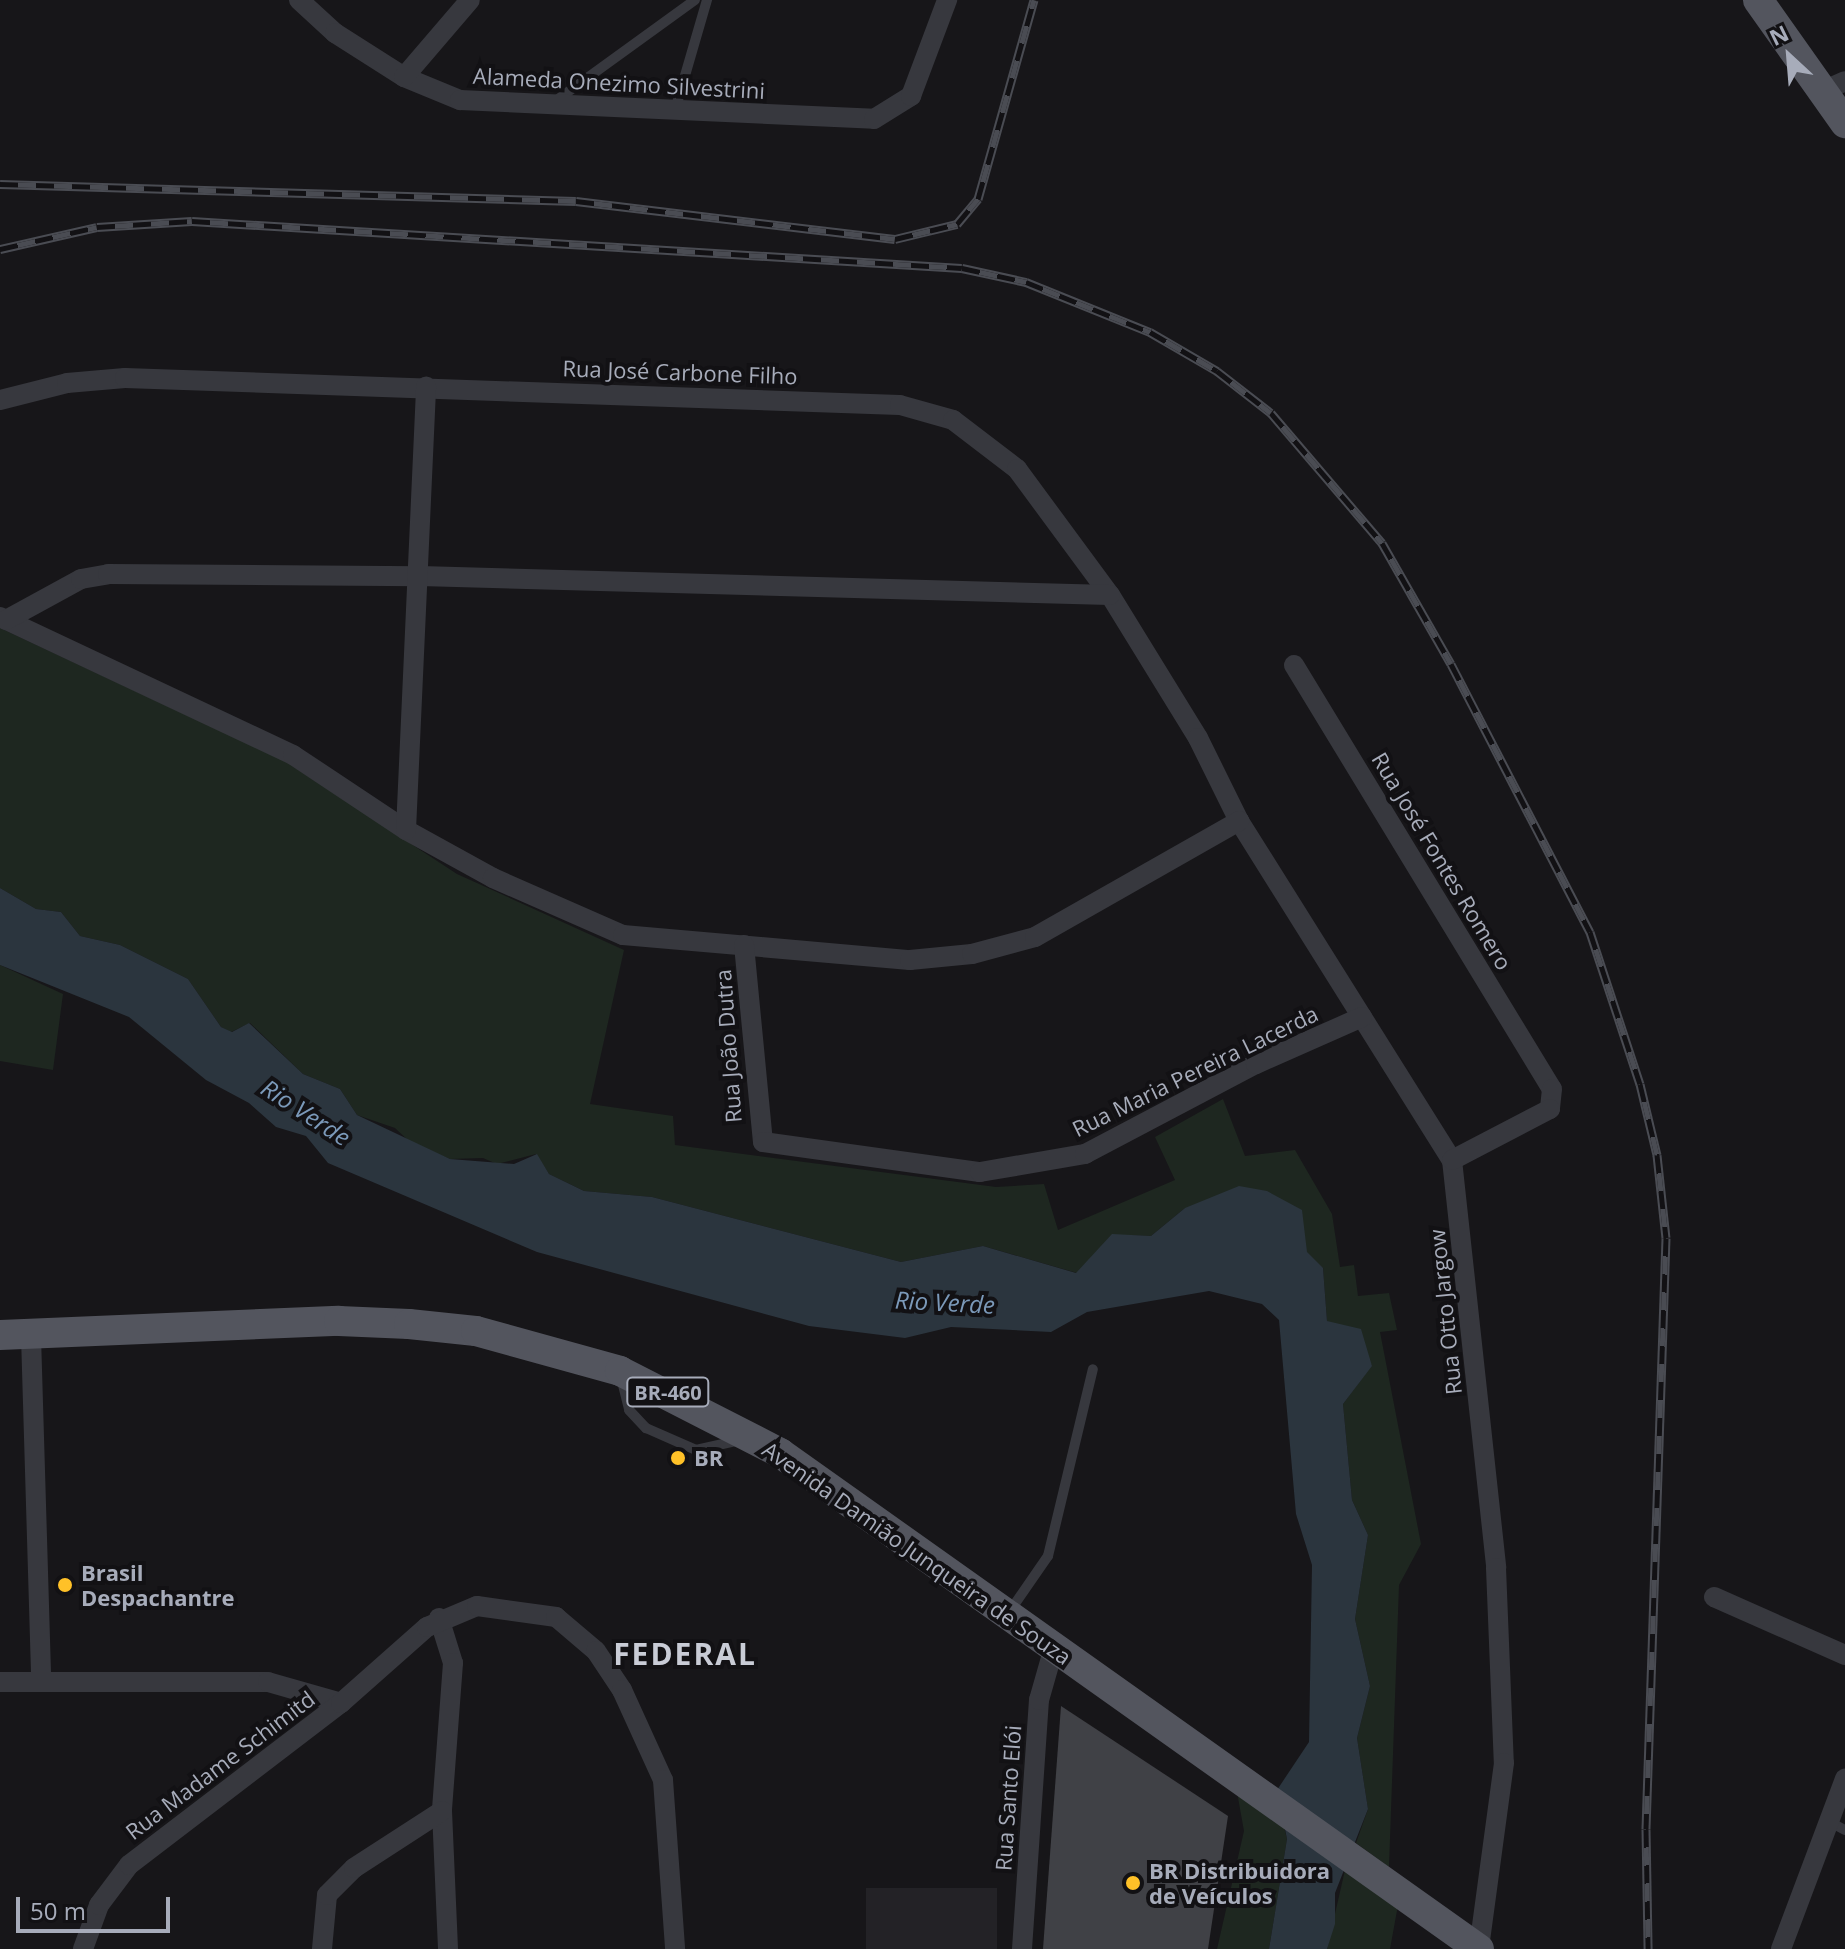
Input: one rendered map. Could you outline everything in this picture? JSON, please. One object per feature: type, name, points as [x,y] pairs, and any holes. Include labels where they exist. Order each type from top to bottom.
[{"type":"main road","points":[[1758,0],[1834,86],[1845,123]]},
{"type":"main road","name":"Avenida Damião Junqueira de Souza","points":[[0,1335],[339,1321],[409,1324],[476,1331],[620,1371],[750,1436],[1421,1906],[1466,1945]]},
{"type":"street","name":"Alameda Onezimo Silvestrini","points":[[299,0],[335,33],[404,77],[460,100],[874,119],[911,96],[947,0]]},
{"type":"street","points":[[404,77],[470,0]]},
{"type":"street","name":"Rua José Carbone Filho","points":[[0,400],[67,383],[125,378],[426,386],[900,405],[953,420],[986,442],[1045,500],[1110,595],[1198,738]]},
{"type":"street","points":[[406,830],[420,576],[426,386]]},
{"type":"street","points":[[3,618],[81,579],[108,574],[420,576],[1110,595]]},
{"type":"street","points":[[3,618],[293,755],[406,830],[608,930],[910,960],[972,954],[1035,937],[1239,821]]},
{"type":"street","name":"Rua José Fontes Romero","points":[[1294,665],[1550,1085],[1561,1110]]},
{"type":"street","name":"Rua Otto Jargow","points":[[1198,738],[1239,821],[1452,1160],[1496,1568],[1504,1763],[1466,1945]]},
{"type":"street","name":"Rua João Dutra","points":[[744,945],[763,1142]]},
{"type":"street","name":"Rua Maria Pereira Lacerda","points":[[763,1142],[980,1172],[1040,1165],[1085,1154],[1256,1064],[1362,1017]]},
{"type":"street","points":[[1452,1160],[1550,1109],[1550,1085]]},
{"type":"street","points":[[31,1336],[41,1682]]},
{"type":"street","points":[[1714,1597],[1845,1655]]},
{"type":"street","points":[[448,1949],[442,1811],[453,1663],[439,1618],[477,1606],[556,1617],[610,1670],[663,1780],[675,1949]]},
{"type":"street","name":"Rua Madame Schimitd","points":[[83,1949],[99,1905],[129,1865],[341,1703],[439,1618]]},
{"type":"street","name":"Rua Santo Elói","points":[[1022,1949],[1039,1700],[1053,1651]]},
{"type":"street","points":[[0,1682],[268,1682],[341,1703]]},
{"type":"street","points":[[1781,1949],[1837,1825],[1843,1787]]},
{"type":"street","points":[[322,1949],[323,1908],[333,1888],[442,1811]]},
{"type":"lane","points":[[548,104],[695,0]]},
{"type":"lane","points":[[675,110],[707,0]]},
{"type":"lane","points":[[1006,1616],[1048,1556],[1093,1369]]},
{"type":"lane","points":[[620,1371],[625,1402],[646,1428],[710,1451],[750,1436]]},
{"type":"shaded area","points":[[0,628],[283,760],[457,874],[624,950],[590,1104],[673,1116],[675,1145],[996,1187],[1044,1184],[1058,1230],[1175,1180],[1155,1137],[1223,1099],[1245,1156],[1295,1150],[1332,1214],[1340,1267],[1354,1265],[1358,1296],[1389,1293],[1397,1330],[1380,1332],[1421,1544],[1399,1585],[1389,1867],[1356,1843],[1368,1809],[1357,1738],[1370,1686],[1355,1619],[1368,1535],[1352,1500],[1343,1404],[1372,1365],[1327,1321],[1323,1268],[1185,1208],[1151,1236],[1112,1235],[1077,1273],[983,1246],[901,1262],[652,1197],[584,1191],[549,1174],[536,1154],[497,1164],[483,1158],[450,1159],[412,1144],[395,1128],[357,1115],[340,1089],[303,1074],[250,1023],[231,1032],[221,1027],[188,979],[120,945],[80,936],[61,912],[36,909],[0,888]]},
{"type":"shaded area","points":[[0,965],[63,994],[53,1070],[0,1061]]},
{"type":"shaded area","points":[[1237,1792],[1284,1827],[1287,1839],[1269,1949],[1217,1949],[1244,1831]]},
{"type":"shaded area","points":[[1345,1870],[1398,1905],[1390,1949],[1327,1949]]},
{"type":"shaded area","points":[[866,1888],[997,1888],[997,1949],[866,1949]]},
{"type":"water","name":"Rio Verde","points":[[0,888],[36,909],[61,912],[80,936],[120,945],[188,979],[221,1027],[232,1032],[249,1023],[303,1074],[340,1089],[357,1115],[450,1159],[514,1164],[537,1154],[549,1174],[584,1191],[652,1197],[901,1262],[983,1246],[1076,1273],[1112,1234],[1151,1236],[1185,1208],[1239,1186],[1267,1191],[1302,1210],[1307,1252],[1323,1268],[1327,1321],[1361,1329],[1372,1366],[1343,1404],[1352,1500],[1368,1535],[1355,1619],[1370,1686],[1357,1738],[1368,1809],[1335,1893],[1335,1924],[1327,1949],[1269,1949],[1287,1839],[1277,1790],[1309,1742],[1312,1565],[1296,1514],[1279,1320],[1262,1304],[1209,1291],[1087,1312],[1051,1332],[951,1327],[905,1338],[809,1326],[537,1252],[328,1163],[306,1136],[276,1127],[249,1103],[206,1080],[129,1017],[0,965]]},
{"type":"building","name":"BR Distribuidora de Veículos","points":[[1061,1706],[1228,1816],[1208,1949],[1043,1949]]},
{"type":"railway","points":[[0,184],[576,201],[895,239],[957,224],[978,199],[1034,0]]},
{"type":"railway","points":[[0,249],[97,227],[192,221],[962,268],[1026,282],[1150,332],[1217,371],[1271,413],[1382,543],[1451,664],[1590,932],[1640,1084],[1657,1155],[1666,1238],[1646,1829],[1648,1949]]},
{"type":"place","name":"BR","points":[[678,1458]]},
{"type":"place","name":"Brasil Despachantre","points":[[65,1585]]},
{"type":"place","name":"BR Distribuidora de Veículos","points":[[1133,1883]]},
{"type":"district","name":"FEDERAL","points":[[685,1654]]}]
